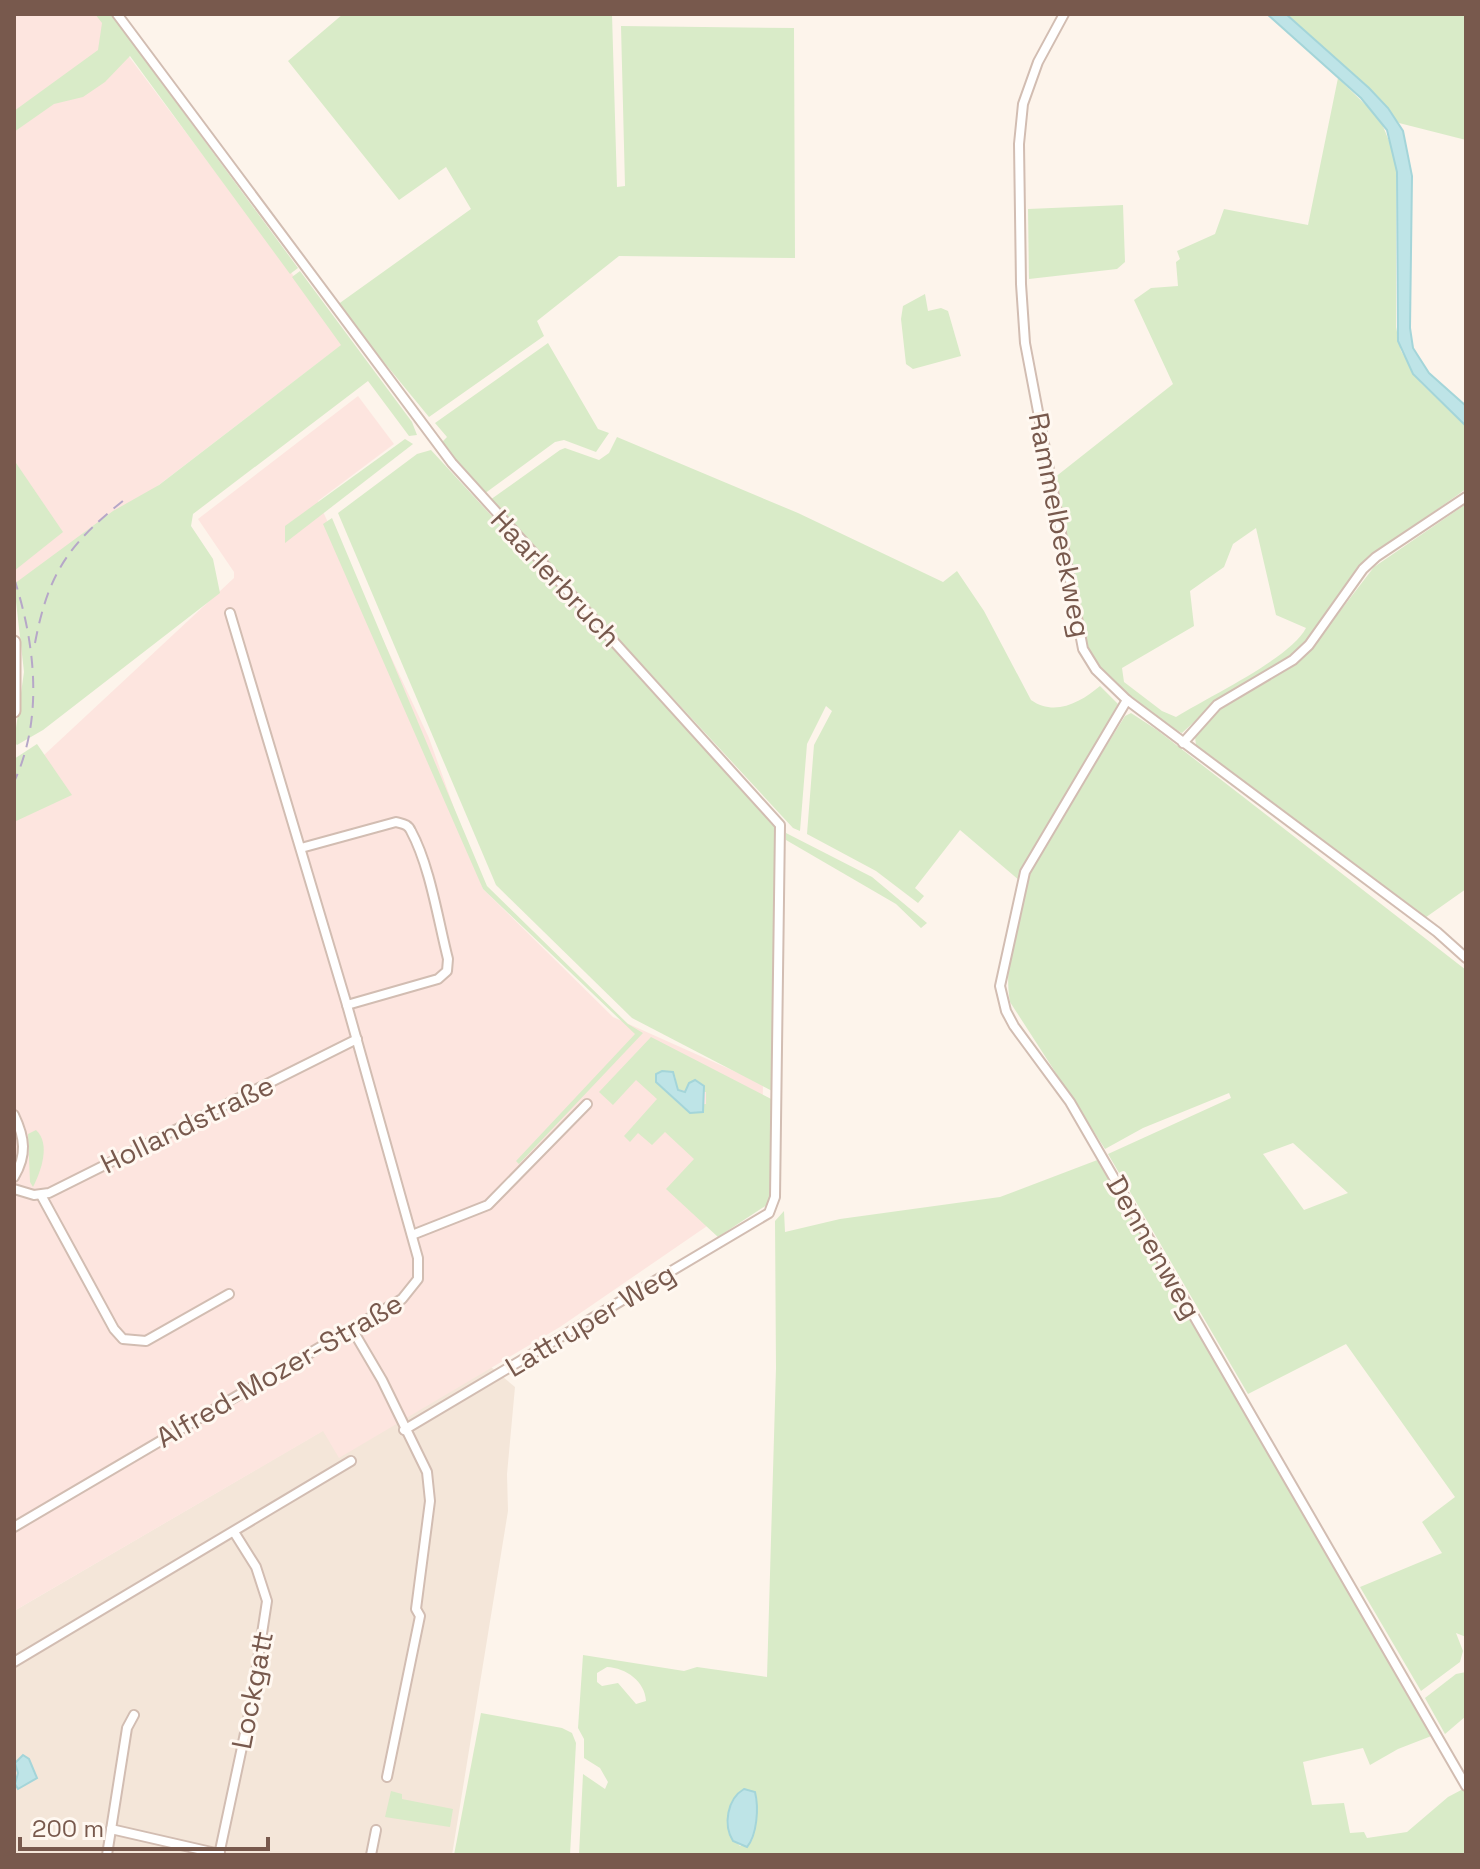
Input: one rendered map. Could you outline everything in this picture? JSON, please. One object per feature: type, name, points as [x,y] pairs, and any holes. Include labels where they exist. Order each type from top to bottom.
[{"type":"main road","points":[[14,642],[14,711]]},
{"type":"street","name":"Haarlerbruch","points":[[117,14],[452,463],[777,818],[781,832],[780,996],[773,1206]]},
{"type":"street","name":"Rammelbeekweg","points":[[1064,14],[1038,62],[1020,117],[1021,269],[1025,343],[1083,649],[1096,670],[1127,700],[1437,932],[1466,958]]},
{"type":"street","points":[[1183,743],[1217,705],[1293,660],[1309,645],[1363,569],[1376,557],[1466,497]]},
{"type":"street","name":"Alfred-Mozer-Straße","points":[[14,1527],[352,1329],[402,1299],[415,1287],[419,1268],[412,1235],[230,613]]},
{"type":"street","name":"Dennenweg","points":[[1127,700],[1025,872],[1000,986],[1006,1011],[1070,1102],[1466,1786]]},
{"type":"street","points":[[301,848],[396,822],[406,824],[411,830],[421,863],[448,959],[447,971],[438,979],[347,1005]]},
{"type":"street","name":"Hollandstraße","points":[[41,1195],[357,1039]]},
{"type":"street","points":[[412,1235],[488,1205],[587,1104]]},
{"type":"street","points":[[14,1115],[24,1142],[21,1165],[14,1177]]},
{"type":"street","points":[[14,1189],[41,1195],[107,1316],[123,1339],[146,1341],[229,1294]]},
{"type":"street","name":"Lattruper Weg","points":[[404,1430],[747,1227],[766,1215],[773,1206]]},
{"type":"street","points":[[352,1329],[382,1380],[427,1472],[430,1501],[416,1609],[420,1616],[387,1777]]},
{"type":"street","points":[[14,1662],[351,1461]]},
{"type":"street","name":"Lockgatt","points":[[220,1854],[251,1705],[267,1601],[256,1567],[234,1532]]},
{"type":"street","points":[[107,1855],[127,1728],[134,1715]]},
{"type":"street","points":[[111,1829],[220,1854]]},
{"type":"street","points":[[371,1855],[376,1830]]},
{"type":"shaded area","points":[[14,14],[97,14],[344,343],[14,596]]},
{"type":"shaded area","points":[[358,396],[394,444],[318,501],[429,738],[483,889],[613,1017],[763,1084],[761,1189],[560,1327],[339,1458],[323,1431],[14,1611],[14,783],[234,578],[234,572],[198,519]]},
{"type":"shaded area","points":[[491,1367],[515,1387],[507,1474],[508,1511],[452,1855],[14,1855],[14,1611],[324,1430],[426,1402]]},
{"type":"green space","points":[[95,14],[111,14],[298,268],[290,274],[130,56],[105,82],[83,97],[54,104],[14,132],[14,111],[98,50],[102,23]]},
{"type":"green space","points":[[343,14],[612,14],[617,187],[625,186],[621,26],[794,28],[795,258],[619,256],[537,321],[544,336],[429,417],[337,305],[471,209],[446,167],[399,200],[288,61]]},
{"type":"green space","points":[[1286,14],[1466,14],[1466,140],[1399,123],[1369,88]]},
{"type":"green space","points":[[1338,78],[1380,119],[1396,158],[1396,327],[1401,351],[1421,383],[1466,426],[1466,489],[1374,554],[1316,634],[1298,651],[1207,710],[1182,733],[1128,696],[1105,673],[1087,647],[1054,478],[1173,384],[1134,300],[1151,288],[1178,286],[1176,262],[1180,259],[1177,251],[1215,234],[1224,209],[1308,225]],"holes":[[[1256,528],[1276,615],[1306,628],[1297,640],[1267,664],[1176,717],[1162,711],[1124,682],[1122,668],[1194,626],[1190,591],[1224,567],[1233,544]]]},
{"type":"green space","points":[[1123,205],[1125,262],[1117,269],[1029,279],[1028,209]]},
{"type":"green space","points":[[300,271],[412,422],[417,435],[409,436],[368,381],[193,514],[191,526],[213,559],[220,593],[43,730],[17,745],[14,742],[24,672],[14,584],[113,511],[159,485],[341,345],[292,277]]},
{"type":"green space","points":[[925,294],[928,311],[941,308],[948,311],[961,356],[913,369],[906,364],[901,319],[903,306]]},
{"type":"green space","points":[[548,343],[598,429],[609,433],[596,452],[564,440],[555,442],[484,494],[440,444],[447,437],[435,423]]},
{"type":"green space","points":[[617,437],[798,513],[943,582],[957,571],[984,611],[1031,700],[1040,705],[1058,707],[1076,702],[1100,686],[1118,704],[1019,880],[960,830],[915,888],[924,896],[918,903],[876,871],[807,834],[814,745],[832,711],[826,706],[807,744],[800,831],[793,828],[490,500],[560,450],[565,448],[599,460],[609,453]]},
{"type":"green space","points":[[405,439],[413,444],[285,543],[285,526]]},
{"type":"green space","points":[[431,450],[777,826],[778,1094],[632,1018],[496,885],[338,513],[417,454]]},
{"type":"green space","points":[[14,460],[63,532],[14,571]]},
{"type":"green space","points":[[1466,504],[1466,889],[1422,920],[1196,745],[1195,737],[1218,709],[1296,661],[1314,645],[1374,567]]},
{"type":"green space","points":[[332,518],[487,886],[628,1024],[643,1033],[519,1164],[516,1161],[635,1034],[483,889],[323,524]]},
{"type":"green space","points":[[1131,713],[1157,730],[1466,970],[1466,1637],[1456,1633],[1463,1651],[1460,1662],[1421,1691],[1360,1587],[1442,1553],[1422,1522],[1455,1497],[1346,1344],[1248,1394],[1108,1154],[1231,1098],[1229,1093],[1143,1128],[1105,1149],[1010,1002],[1008,970],[1013,934],[1031,867],[1125,716]],"holes":[[[1293,1143],[1348,1193],[1304,1210],[1263,1154]]]},
{"type":"green space","points":[[37,744],[72,795],[14,822],[14,759]]},
{"type":"green space","points":[[786,833],[872,877],[927,923],[921,928],[896,904],[786,840]]},
{"type":"green space","points":[[651,1037],[777,1102],[776,1199],[718,1237],[666,1189],[694,1159],[665,1132],[652,1145],[638,1133],[630,1142],[624,1136],[657,1099],[636,1080],[613,1105],[599,1092]],"holes":[[[675,1076],[678,1090],[706,1092],[706,1104],[682,1107],[656,1082]]]},
{"type":"green space","points":[[36,1130],[41,1136],[44,1150],[33,1187],[30,1182],[28,1134]]},
{"type":"green space","points":[[1100,1159],[1434,1735],[1398,1749],[1370,1765],[1363,1748],[1303,1762],[1312,1805],[1344,1803],[1350,1833],[1364,1832],[1367,1838],[1407,1832],[1448,1797],[1465,1788],[1466,1855],[579,1855],[583,1774],[605,1789],[608,1782],[600,1768],[584,1758],[584,1739],[578,1728],[583,1655],[684,1671],[697,1667],[767,1677],[776,1368],[775,1221],[784,1211],[785,1232],[840,1219],[1000,1197]],"holes":[[[607,1667],[633,1677],[642,1687],[646,1701],[636,1704],[618,1683],[602,1686],[597,1682],[597,1673]],[[757,1800],[753,1839],[740,1846],[729,1834]]]},
{"type":"green space","points":[[1466,1672],[1466,1716],[1445,1734],[1425,1698],[1456,1674]]},
{"type":"green space","points":[[481,1713],[562,1728],[572,1733],[576,1743],[570,1855],[454,1855]]},
{"type":"green space","points":[[391,1791],[402,1794],[402,1799],[453,1809],[450,1827],[385,1817]]},
{"type":"water","points":[[1267,14],[1286,14],[1369,88],[1388,108],[1403,131],[1412,176],[1410,328],[1413,348],[1429,373],[1466,406],[1466,426],[1413,374],[1398,341],[1397,172],[1387,130],[1361,98]]},
{"type":"water","points":[[673,1072],[678,1090],[685,1092],[689,1083],[695,1080],[704,1086],[703,1112],[690,1113],[656,1082],[656,1074]]},
{"type":"water","points":[[23,1755],[29,1759],[37,1778],[18,1789],[15,1784],[18,1773],[15,1763]]},
{"type":"water","points":[[744,1789],[755,1792],[757,1806],[755,1829],[747,1847],[733,1841],[728,1828],[730,1806]]},
{"type":"railway","points":[[35,643],[47,595],[66,559],[77,543],[129,496]]},
{"type":"railway","points":[[14,578],[27,628],[33,680],[30,732],[14,782]]}]
